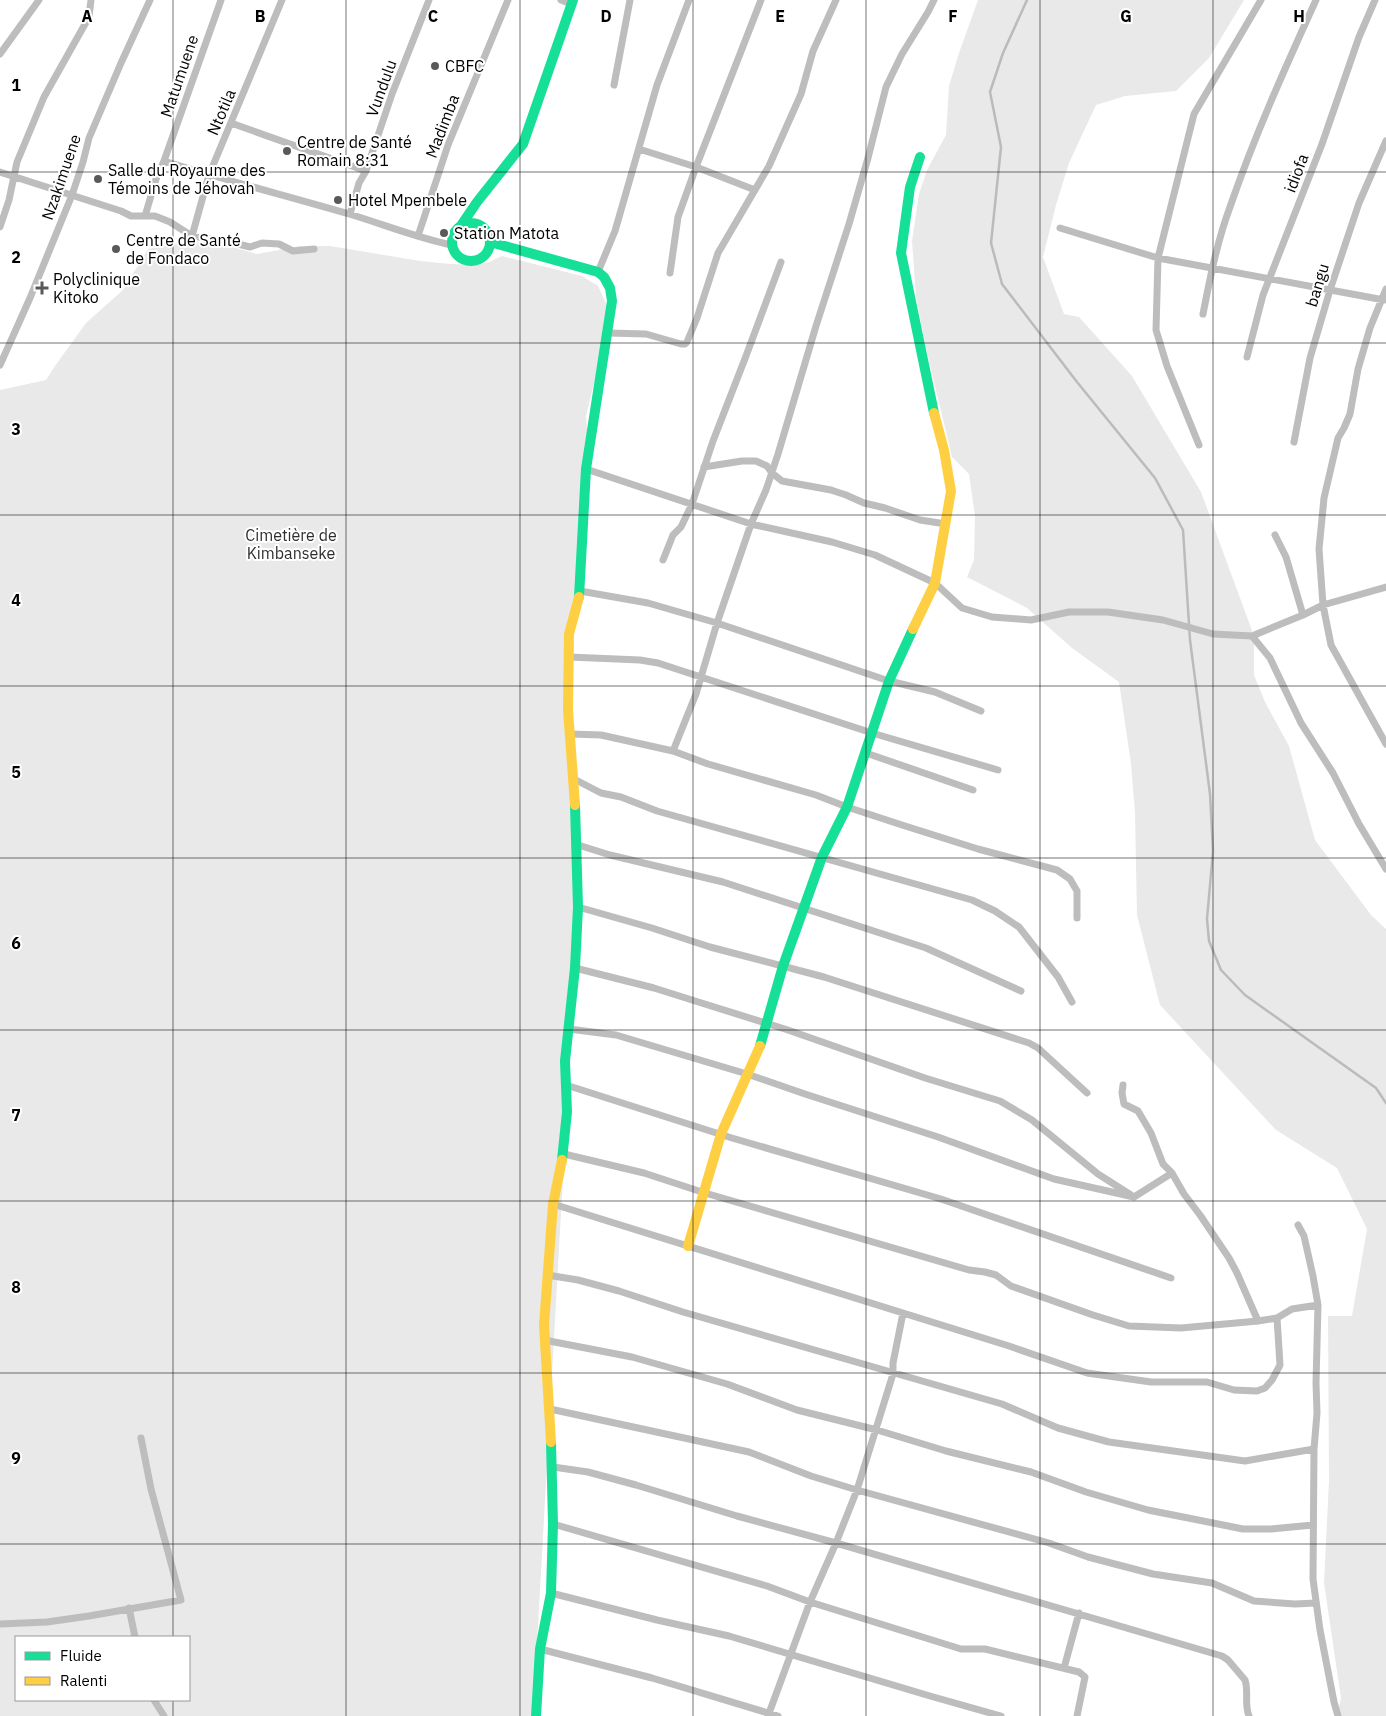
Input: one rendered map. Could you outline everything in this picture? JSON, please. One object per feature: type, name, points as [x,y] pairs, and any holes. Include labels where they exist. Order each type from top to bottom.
[{"type":"street","points":[[0,54],[39,0]]},
{"type":"street","points":[[0,227],[9,200],[17,162],[44,97],[89,17],[92,0]]},
{"type":"street","name":"Nzakimuene","points":[[0,365],[72,195],[89,138],[150,0]]},
{"type":"street","name":"Matumuene","points":[[145,216],[156,179],[221,0]]},
{"type":"street","name":"Ntotila","points":[[192,236],[209,175],[282,0]]},
{"type":"street","name":"Vundulu","points":[[350,214],[359,183],[366,171],[392,94],[429,0]]},
{"type":"street","name":"Madimba","points":[[418,236],[448,145],[508,0]]},
{"type":"street","points":[[460,227],[474,224],[482,227],[488,234],[490,242],[487,252],[480,259],[471,261],[461,259],[454,252],[452,244],[454,234],[523,144],[572,2],[561,0]]},
{"type":"street","points":[[614,85],[630,0]]},
{"type":"street","points":[[598,272],[615,231],[657,84],[689,0]]},
{"type":"street","points":[[670,273],[678,217],[761,0]]},
{"type":"street","points":[[608,333],[646,334],[685,344],[697,318],[718,253],[769,166],[800,94],[813,50],[836,0]]},
{"type":"street","points":[[673,751],[702,676],[716,623],[751,524],[772,473],[813,335],[849,224],[886,87],[902,54],[934,0]]},
{"type":"street","points":[[1199,445],[1167,366],[1156,330],[1158,258],[1194,114],[1262,0]]},
{"type":"street","points":[[1202,314],[1229,208],[1295,46],[1316,0]]},
{"type":"street","name":"idiofa","points":[[1247,356],[1263,295],[1322,144],[1359,36],[1375,0]]},
{"type":"street","points":[[231,123],[366,171]]},
{"type":"street","name":"bangu","points":[[1294,442],[1310,358],[1330,290],[1359,203],[1386,142]]},
{"type":"street","points":[[639,149],[696,167],[754,190]]},
{"type":"street","points":[[688,1246],[721,1134],[763,1039],[783,966],[822,857],[847,807],[889,681],[936,583],[950,491],[944,450],[930,395],[901,253],[910,187],[920,157]]},
{"type":"street","points":[[164,161],[350,214],[418,236],[452,244]]},
{"type":"street","points":[[0,172],[121,211],[131,216],[155,216],[170,222],[192,236],[250,247],[262,244],[279,244],[293,251],[314,249]]},
{"type":"street","points":[[477,202],[482,227]]},
{"type":"street","points":[[1060,228],[1158,258],[1384,300]]},
{"type":"street","points":[[490,242],[598,272],[604,277],[610,288],[612,301],[586,469],[580,591],[569,634],[568,710],[574,779],[578,907],[575,968],[571,993],[570,1029],[566,1061],[567,1112],[564,1154],[553,1204],[547,1275],[544,1340],[553,1467],[553,1524],[551,1593],[540,1649],[536,1716]]},
{"type":"street","points":[[663,560],[673,535],[681,527],[692,504],[704,467],[781,262]]},
{"type":"street","points":[[1386,289],[1384,300],[1370,328],[1358,369],[1350,414],[1338,438],[1324,498],[1319,549],[1323,605],[1331,645],[1386,744]]},
{"type":"street","points":[[704,467],[742,460],[756,460],[767,466],[782,481],[831,490],[846,494],[864,504],[884,508],[920,520],[946,524]]},
{"type":"street","points":[[586,469],[751,524],[832,542],[875,555],[936,583],[962,608],[992,617],[1031,620],[1069,612],[1108,612],[1163,620],[1213,634],[1252,636],[1304,615],[1323,605],[1386,587]]},
{"type":"street","points":[[1274,535],[1286,557],[1304,615]]},
{"type":"street","points":[[580,591],[648,603],[716,623],[889,681],[935,692],[981,711]]},
{"type":"street","points":[[1252,636],[1270,658],[1301,723],[1333,772],[1359,824],[1386,869]]},
{"type":"street","points":[[569,657],[640,660],[658,663],[872,733],[998,770]]},
{"type":"street","points":[[570,734],[601,734],[673,751],[708,764],[816,795],[847,807],[978,849],[1057,870],[1070,879],[1077,891],[1077,918]]},
{"type":"street","points":[[866,753],[973,790]]},
{"type":"street","points":[[574,779],[601,793],[620,797],[658,811],[972,900],[995,911],[1019,927],[1058,977],[1072,1002]]},
{"type":"street","points":[[575,844],[610,855],[723,882],[935,952],[1021,991]]},
{"type":"street","points":[[578,907],[833,980],[1029,1043],[1038,1048],[1087,1094]]},
{"type":"street","points":[[575,968],[654,988],[788,1030],[925,1078],[1000,1101],[1032,1120],[1098,1174],[1134,1197]]},
{"type":"street","points":[[570,1029],[616,1035],[746,1074],[938,1137],[1054,1179],[1134,1197],[1172,1174]]},
{"type":"street","points":[[566,1085],[721,1134],[941,1199],[1171,1278]]},
{"type":"street","points":[[1123,1085],[1124,1104],[1138,1111],[1151,1133],[1163,1164],[1172,1174],[1229,1258],[1258,1321]]},
{"type":"street","points":[[564,1154],[644,1173],[705,1193],[969,1270],[996,1275],[1011,1286],[1129,1326],[1181,1328],[1258,1321],[1277,1318],[1292,1309],[1318,1305]]},
{"type":"street","points":[[553,1204],[1009,1346],[1087,1373],[1152,1382],[1208,1382],[1234,1390],[1257,1391],[1265,1388],[1280,1366],[1277,1318]]},
{"type":"street","points":[[1298,1226],[1304,1236],[1318,1305],[1313,1579],[1338,1716]]},
{"type":"street","points":[[547,1275],[578,1280],[619,1291],[683,1312],[893,1374],[1002,1404],[1058,1428],[1109,1442],[1245,1461],[1314,1449]]},
{"type":"street","points":[[769,1715],[790,1653],[857,1490],[877,1430],[893,1374],[893,1363],[903,1313]]},
{"type":"street","points":[[544,1340],[632,1358],[727,1384],[797,1410],[1031,1472],[1086,1492],[1148,1510],[1243,1529],[1271,1529],[1313,1525]]},
{"type":"street","points":[[550,1409],[749,1452],[811,1476],[857,1490],[1049,1543],[1088,1557],[1153,1574],[1212,1584],[1254,1601],[1295,1604],[1316,1603]]},
{"type":"street","points":[[0,1624],[47,1622],[181,1600],[151,1489],[141,1438]]},
{"type":"street","points":[[553,1467],[588,1472],[1222,1656],[1228,1660],[1247,1684],[1246,1704],[1249,1716]]},
{"type":"street","points":[[553,1524],[767,1586],[810,1602],[961,1649],[985,1649],[1083,1674],[1085,1677],[1078,1716]]},
{"type":"street","points":[[551,1593],[657,1620],[707,1630],[1001,1716]]},
{"type":"street","points":[[129,1608],[135,1636]]},
{"type":"street","points":[[1064,1668],[1079,1613]]},
{"type":"street","points":[[540,1649],[652,1678],[769,1715],[778,1716]]},
{"type":"street","points":[[155,1701],[164,1716]]},
{"type":"green space","points":[[978,0],[1244,0],[1209,58],[1176,91],[1125,96],[1096,105],[1069,163],[1043,257],[1064,314],[1079,317],[1132,376],[1201,492],[1254,636],[1254,675],[1265,702],[1289,746],[1315,840],[1371,915],[1386,929],[1386,1716],[1337,1716],[1341,1698],[1324,1583],[1329,1481],[1328,1316],[1352,1316],[1367,1229],[1337,1168],[1276,1130],[1160,1005],[1137,915],[1135,813],[1131,764],[1119,682],[1072,648],[1027,608],[967,577],[974,560],[975,516],[969,474],[952,457],[916,297],[912,241],[919,194],[927,170],[946,135],[949,86]]},
{"type":"green space","name":"Cimetière de Kimbanseke","points":[[189,241],[222,244],[257,254],[300,246],[330,246],[450,264],[478,265],[502,256],[582,276],[598,286],[611,314],[586,416],[589,458],[580,591],[569,634],[578,907],[533,1716],[0,1716],[0,390],[46,380],[86,323],[123,290],[148,249]]},
{"type":"waterway","points":[[1027,0],[1003,53],[990,92],[1001,147],[991,243],[1002,284],[1077,382],[1155,478],[1183,530],[1190,640],[1210,794],[1213,851],[1207,919],[1209,941],[1221,970],[1245,995],[1376,1088],[1386,1103]]},
{"type":"traffic: fast","points":[[460,227],[477,202],[523,144],[573,0]]},
{"type":"traffic: fast","points":[[920,157],[910,187],[901,253],[934,413]]},
{"type":"traffic: fast","points":[[471,223],[484,229],[490,242],[484,255],[471,261],[458,255],[452,242],[458,229],[471,223]]},
{"type":"traffic: fast","points":[[490,242],[598,272],[604,277],[610,288],[612,301],[586,469],[579,597]]},
{"type":"traffic: fast","points":[[760,1046],[783,966],[822,857],[847,807],[889,681],[913,629]]},
{"type":"traffic: fast","points":[[562,1160],[567,1112],[565,1061],[575,968],[578,907],[575,805]]},
{"type":"traffic: fast","points":[[536,1716],[540,1649],[551,1593],[553,1524],[551,1442]]},
{"type":"traffic: slow","points":[[913,629],[935,583],[951,491],[944,450],[934,413]]},
{"type":"traffic: slow","points":[[575,805],[568,710],[569,634],[579,597]]},
{"type":"traffic: slow","points":[[688,1246],[721,1134],[760,1046]]},
{"type":"traffic: slow","points":[[551,1442],[544,1325],[553,1204],[562,1160]]},
{"type":"place","name":"CBFC","points":[[435,66]]},
{"type":"place","name":"Centre de Santé Romain 8:31","points":[[287,151]]},
{"type":"place","name":"Salle du Royaume des Témoins de Jéhovah","points":[[98,179]]},
{"type":"place","name":"Hotel Mpembele","points":[[338,200]]},
{"type":"place","name":"Station Matota","points":[[444,233]]},
{"type":"place","name":"Centre de Santé de Fondaco","points":[[116,249]]},
{"type":"place","name":"Polyclinique Kitoko","points":[[42,288]]}]
